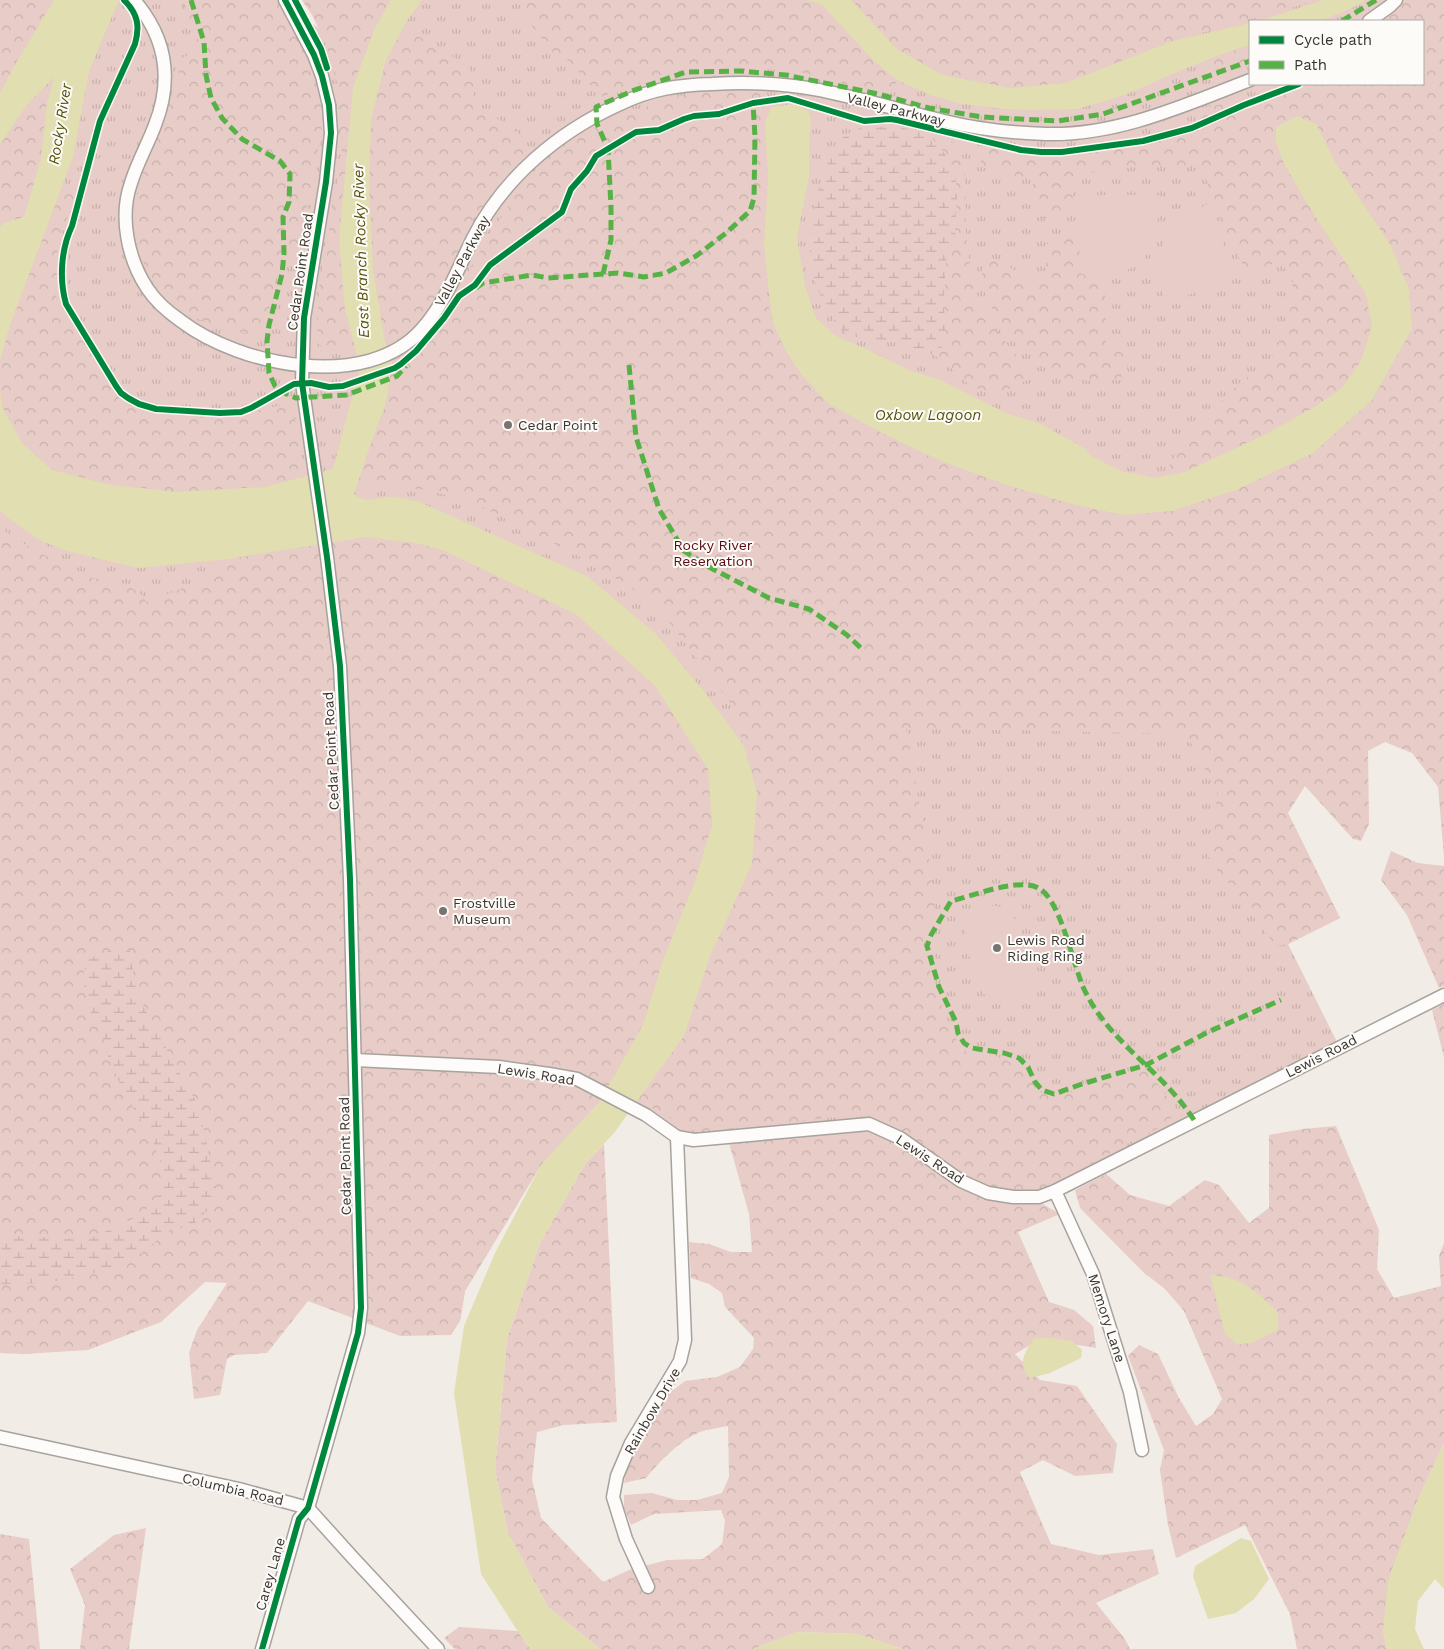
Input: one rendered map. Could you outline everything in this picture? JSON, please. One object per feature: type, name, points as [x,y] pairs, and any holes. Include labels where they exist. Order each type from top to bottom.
[{"type":"street","name":"Valley Parkway","points":[[134,0],[146,14],[154,29],[160,44],[166,73],[164,99],[130,185],[125,210],[127,233],[135,263],[146,286],[160,304],[193,330],[252,356],[282,363],[302,365],[338,367],[357,365],[393,352],[420,332],[438,307],[488,211],[512,182],[554,142],[623,102],[651,92],[680,85],[744,82],[767,84],[813,89],[969,127],[1060,134],[1095,131],[1138,121],[1249,80]]},
{"type":"street","name":"Cedar Point Road","points":[[285,0],[314,55],[322,76],[329,105],[331,133],[326,182],[304,318],[302,365],[303,398],[327,557],[340,666],[349,869],[361,1308],[358,1333],[308,1508]]},
{"type":"street","points":[[1370,20],[1396,0]]},
{"type":"street","name":"Lewis Road","points":[[355,1060],[516,1069],[577,1079],[646,1114],[678,1137],[694,1140],[869,1124],[900,1138],[961,1181],[988,1193],[1013,1197],[1039,1197],[1056,1191],[1444,994]]},
{"type":"street","name":"Rainbow Drive","points":[[648,1587],[626,1540],[613,1497],[617,1476],[631,1443],[680,1361],[685,1340],[678,1137]]},
{"type":"street","name":"Memory Lane","points":[[1056,1191],[1093,1274],[1130,1392],[1142,1450]]},
{"type":"street","name":"Columbia Road","points":[[0,1437],[230,1487],[308,1508]]},
{"type":"street","points":[[308,1508],[438,1649]]},
{"type":"street","name":"Carey Lane","points":[[262,1649],[296,1526],[308,1508]]},
{"type":"green space","name":"Rocky River Reservation","points":[[0,0],[282,0],[358,59],[310,0],[1444,0],[1444,587],[1240,717],[1340,918],[1288,944],[1340,1048],[1043,1197],[877,1120],[697,1140],[607,1094],[541,1165],[465,1291],[460,1321],[381,1311],[231,1238],[0,1341]]},
{"type":"green space","points":[[0,0],[54,0],[0,93]]},
{"type":"green space","points":[[181,0],[279,0],[297,32],[314,72],[322,107],[322,128],[299,250],[279,261],[267,320],[251,334],[228,330],[185,314],[158,293],[139,253],[134,222],[143,154],[162,119],[177,81],[181,58],[196,53],[197,36]]},
{"type":"green space","points":[[302,0],[391,0],[375,27],[353,87],[339,240],[345,309],[356,351],[335,352],[317,343],[319,288],[342,154],[337,83],[326,44],[312,15]]},
{"type":"green space","points":[[520,0],[807,0],[821,4],[873,60],[897,80],[891,94],[800,72],[758,68],[703,70],[663,74],[601,97],[568,60],[560,61],[522,14]]},
{"type":"green space","points":[[852,0],[1318,0],[1173,41],[1065,83],[1010,88],[943,75],[897,49]]},
{"type":"green space","points":[[1403,0],[1444,0],[1444,857],[1438,787],[1412,753],[1385,742],[1368,751],[1369,824],[1361,841],[1353,839],[1305,786],[1288,813],[1340,918],[1288,944],[1276,946],[1208,856],[1218,793],[1186,734],[906,728],[929,858],[935,911],[926,919],[923,949],[951,1033],[969,1055],[992,1054],[1027,1070],[1040,1092],[1056,1097],[1147,1070],[1177,1110],[1168,1123],[1057,1183],[1031,1193],[983,1188],[866,1116],[834,1117],[699,1133],[637,1100],[684,1036],[710,956],[757,793],[732,705],[655,603],[579,556],[468,500],[420,489],[357,484],[386,403],[392,364],[413,346],[451,302],[486,241],[525,181],[574,140],[609,120],[674,97],[727,88],[761,88],[764,198],[759,269],[773,323],[785,349],[800,373],[828,403],[878,431],[934,458],[1006,485],[1072,504],[1123,515],[1313,453],[1372,400],[1412,329],[1409,289],[1390,244],[1335,162],[1316,124],[1345,260],[1366,294],[1372,326],[1361,361],[1342,388],[1313,408],[1264,435],[1185,472],[1168,468],[1184,441],[1240,382],[1263,367],[1274,354],[1289,317],[1293,281],[1281,262],[1268,265],[1249,276],[1223,227],[1200,162],[1184,167],[1144,165],[1075,175],[1071,212],[1043,219],[1033,198],[1033,180],[980,167],[984,147],[1021,154],[1082,153],[1182,136],[1194,140],[1201,108],[1238,101],[1278,87],[1278,85],[1424,85],[1424,20],[1377,20]]},
{"type":"green space","points":[[404,28],[468,68],[474,84],[472,102],[484,113],[511,125],[523,139],[527,155],[475,215],[443,285],[422,320],[396,343],[387,347],[373,270],[369,186],[371,119],[386,60]]},
{"type":"green space","points":[[1249,45],[1249,59],[1236,64],[1224,68],[1213,68],[1199,63]]},
{"type":"green space","points":[[54,76],[47,103],[41,158],[24,218],[4,223],[0,227],[0,145],[26,106]]},
{"type":"green space","points":[[863,127],[899,127],[929,134],[955,167],[957,197],[955,235],[946,261],[944,295],[945,332],[942,347],[933,354],[918,352],[895,342],[864,339],[845,332],[836,323],[825,306],[814,276],[810,257],[811,228],[824,172],[839,142],[851,132]]},
{"type":"green space","points":[[929,134],[956,143],[965,162],[966,236],[975,303],[1034,378],[1012,386],[1003,395],[972,387],[933,354],[942,347],[946,261],[955,235]]},
{"type":"green space","points":[[64,181],[74,198],[58,243],[56,296],[66,315],[122,402],[143,412],[176,417],[211,418],[238,415],[287,404],[298,426],[304,477],[265,487],[177,492],[111,485],[52,470],[22,443],[2,407],[0,361],[9,328]]},
{"type":"green space","points":[[1076,195],[1160,195],[1156,236],[1143,261],[1115,277],[1081,274]]},
{"type":"green space","points":[[1211,203],[1234,280],[1166,302],[1157,276],[1157,264],[1165,241],[1189,214]]},
{"type":"green space","points":[[1069,237],[1096,253],[1105,290],[1106,343],[1123,354],[1128,365],[1120,380],[1093,381],[1064,378],[1009,333],[987,301],[982,279],[983,258],[998,259],[1025,278],[1046,279],[1046,243]]},
{"type":"green space","points":[[0,528],[32,549],[88,577],[125,584],[141,594],[146,602],[194,584],[228,559],[365,537],[416,536],[577,615],[655,686],[708,769],[712,826],[694,884],[664,957],[643,1025],[600,1101],[541,1165],[465,1291],[460,1321],[451,1335],[400,1336],[308,1301],[267,1353],[234,1355],[227,1359],[220,1395],[194,1399],[189,1353],[197,1330],[227,1283],[205,1282],[161,1322],[88,1350],[24,1354],[0,1353]]},
{"type":"green space","points":[[1391,851],[1418,863],[1444,866],[1444,986],[1439,988],[1407,915],[1381,880]]},
{"type":"green space","name":"Lewis Road Riding Ring","points":[[987,905],[1003,908],[1011,913],[1021,934],[1032,973],[1030,986],[1026,992],[1015,1001],[1008,1003],[993,1000],[982,991],[967,948],[966,921],[975,911]]},
{"type":"green space","points":[[119,947],[130,951],[135,985],[149,1018],[199,1107],[218,1200],[192,1226],[171,1229],[124,1267],[46,1283],[0,1284],[0,1237],[29,1236],[87,1240],[143,1214],[167,1182],[151,1136],[124,1093],[107,1054],[104,1040],[91,1014],[83,981],[86,960]]},
{"type":"green space","points":[[1444,1004],[1444,1057],[1432,1010]]},
{"type":"green space","points":[[1336,1126],[1379,1230],[1377,1269],[1394,1298],[1441,1286],[1439,1256],[1444,1243],[1444,1443],[1416,1504],[1383,1630],[1387,1649],[1297,1649],[1290,1614],[1245,1525],[1176,1558],[1168,1525],[1160,1470],[1164,1450],[1128,1356],[1139,1345],[1158,1354],[1179,1398],[1196,1426],[1213,1414],[1222,1399],[1184,1311],[1164,1288],[1144,1273],[1080,1208],[1075,1190],[1106,1174],[1130,1195],[1169,1206],[1205,1180],[1219,1185],[1249,1223],[1269,1208],[1269,1135]]},
{"type":"green space","points":[[865,1130],[898,1142],[975,1194],[1041,1203],[1060,1214],[1018,1232],[1049,1302],[1074,1310],[1093,1326],[1096,1348],[1072,1344],[1035,1342],[1015,1354],[1040,1380],[1077,1386],[1117,1444],[1113,1473],[1075,1476],[1043,1460],[1020,1472],[1051,1544],[1099,1555],[1153,1549],[1159,1574],[1096,1603],[1125,1639],[1130,1649],[903,1649],[857,1634],[798,1632],[753,1649],[600,1649],[548,1607],[508,1533],[495,1470],[507,1339],[540,1243],[585,1164],[604,1144],[617,1422],[564,1425],[537,1432],[532,1479],[541,1518],[603,1582],[629,1570],[667,1560],[703,1559],[722,1544],[725,1521],[721,1510],[654,1514],[631,1525],[624,1508],[624,1495],[652,1493],[677,1500],[697,1500],[722,1493],[729,1477],[728,1426],[703,1431],[692,1436],[670,1452],[646,1478],[624,1483],[626,1469],[667,1395],[685,1381],[717,1377],[740,1367],[753,1349],[754,1338],[725,1307],[722,1293],[709,1284],[691,1278],[689,1242],[709,1244],[731,1252],[752,1252],[749,1214],[729,1143]]},
{"type":"green space","points":[[146,1528],[129,1649],[80,1649],[85,1605],[70,1569],[114,1535]]},
{"type":"green space","points":[[0,1534],[29,1539],[40,1649],[0,1649]]},
{"type":"green space","points":[[459,1627],[518,1631],[531,1649],[455,1649],[444,1638]]},
{"type":"water","name":"Rocky River","points":[[54,0],[119,0],[89,71],[73,157],[9,328],[0,361],[0,227],[4,223],[24,217],[41,158],[47,103],[54,77],[26,106],[0,145],[0,93]]},
{"type":"water","name":"East Branch Rocky River","points":[[391,0],[422,0],[408,19],[386,60],[371,119],[369,186],[373,270],[385,341],[392,364],[386,403],[354,494],[366,500],[396,497],[417,501],[587,576],[655,633],[703,690],[744,746],[757,793],[752,864],[710,956],[684,1036],[614,1133],[585,1164],[540,1243],[507,1339],[495,1470],[508,1533],[548,1607],[600,1649],[531,1649],[481,1574],[454,1393],[464,1326],[495,1253],[541,1165],[600,1101],[643,1025],[664,957],[694,884],[712,826],[708,769],[655,686],[577,615],[445,551],[416,543],[365,537],[228,559],[138,568],[63,550],[38,539],[8,518],[0,510],[0,390],[2,407],[22,443],[52,470],[111,485],[177,492],[265,487],[333,469],[360,367],[345,309],[339,240],[353,87],[375,27]]},
{"type":"water","points":[[807,0],[851,0],[897,49],[943,75],[1010,88],[1065,83],[1173,41],[1249,23],[1249,45],[1184,69],[1127,94],[1078,109],[1004,109],[963,104],[930,95],[897,80],[873,60],[821,4]]},
{"type":"water","points":[[1323,0],[1365,0],[1356,6],[1323,20],[1262,20]]},
{"type":"water","name":"Oxbow Lagoon","points":[[794,104],[809,112],[811,121],[809,176],[797,238],[805,286],[816,318],[836,336],[911,371],[940,380],[1006,413],[1041,424],[1084,448],[1093,457],[1123,472],[1156,478],[1185,472],[1264,435],[1313,408],[1342,388],[1361,361],[1372,326],[1366,294],[1308,205],[1284,164],[1276,142],[1276,127],[1297,116],[1316,124],[1335,162],[1390,244],[1409,289],[1412,329],[1372,400],[1313,453],[1236,490],[1172,511],[1123,515],[1072,504],[1006,485],[934,458],[878,431],[828,403],[800,373],[785,349],[773,323],[764,244],[768,180],[765,122],[772,107]]},
{"type":"water","points":[[1210,1275],[1231,1278],[1248,1286],[1278,1312],[1278,1330],[1253,1342],[1238,1345],[1225,1334]]},
{"type":"water","points":[[1034,1338],[1072,1341],[1082,1350],[1081,1358],[1050,1373],[1030,1378],[1023,1368],[1023,1358]]},
{"type":"water","points":[[1444,1443],[1444,1589],[1435,1579],[1418,1601],[1415,1629],[1424,1649],[1387,1649],[1383,1630],[1388,1580],[1416,1504]]},
{"type":"water","points":[[1241,1538],[1251,1541],[1269,1579],[1254,1599],[1236,1613],[1208,1619],[1193,1576],[1195,1566]]},
{"type":"water","points":[[798,1632],[857,1634],[903,1649],[753,1649]]},
{"type":"marked path","points":[[191,0],[204,42],[206,75],[211,98],[222,118],[242,139],[280,161],[290,174],[289,202],[283,217],[284,254],[282,274],[269,325],[267,341],[269,373],[275,386],[282,392],[296,398],[346,395],[397,376],[406,366]]},
{"type":"marked path","points":[[1344,20],[1376,0]]},
{"type":"marked path","points":[[603,274],[611,240],[611,207],[608,149],[597,124],[596,107],[632,91],[686,72],[740,71],[786,75],[878,94],[929,108],[982,117],[1058,121],[1103,114],[1249,61]]},
{"type":"marked path","points":[[476,288],[483,283],[532,275],[548,278],[618,273],[644,277],[666,273],[696,256],[726,233],[750,211],[754,198],[755,137],[753,103]]},
{"type":"marked path","points":[[629,365],[636,437],[659,509],[684,551],[707,566],[769,598],[809,609],[847,635],[862,649]]},
{"type":"marked path","points":[[1194,1120],[1167,1086],[1152,1071],[1137,1056],[1122,1041],[1107,1025],[1095,1008],[1084,989],[1066,935],[1054,907],[1040,889],[1032,886],[1009,886],[951,901],[931,935],[927,946],[939,987],[956,1022],[958,1033],[964,1043],[972,1048],[1004,1053],[1019,1058],[1028,1067],[1035,1082],[1042,1090],[1054,1094],[1082,1084],[1146,1065],[1208,1032],[1281,1000]]},
{"type":"cycle path","points":[[124,0],[137,20],[137,38],[100,121],[72,226],[65,244],[62,284],[66,304],[121,393],[139,404],[156,409],[220,413],[241,412],[294,384],[311,383],[329,387],[343,386],[395,368],[416,351],[444,318],[459,296],[475,285],[490,265],[562,212],[571,189],[587,171],[596,156],[636,132],[659,130],[694,116],[719,114],[753,103],[788,98],[864,121],[897,120],[1021,150],[1062,152],[1143,141],[1192,128],[1296,85]]},
{"type":"cycle path","points":[[262,1649],[299,1519],[308,1508],[358,1333],[361,1308],[350,879],[340,666],[327,557],[302,383],[304,318],[326,182],[331,133],[329,105],[322,76],[314,55],[285,0]]},
{"type":"cycle path","points":[[295,0],[321,49],[327,68]]},
{"type":"place","name":"Cedar Point","points":[[508,425]]},
{"type":"place","name":"Frostville Museum","points":[[443,911]]},
{"type":"place","name":"Lewis Road Riding Ring","points":[[997,948]]}]
